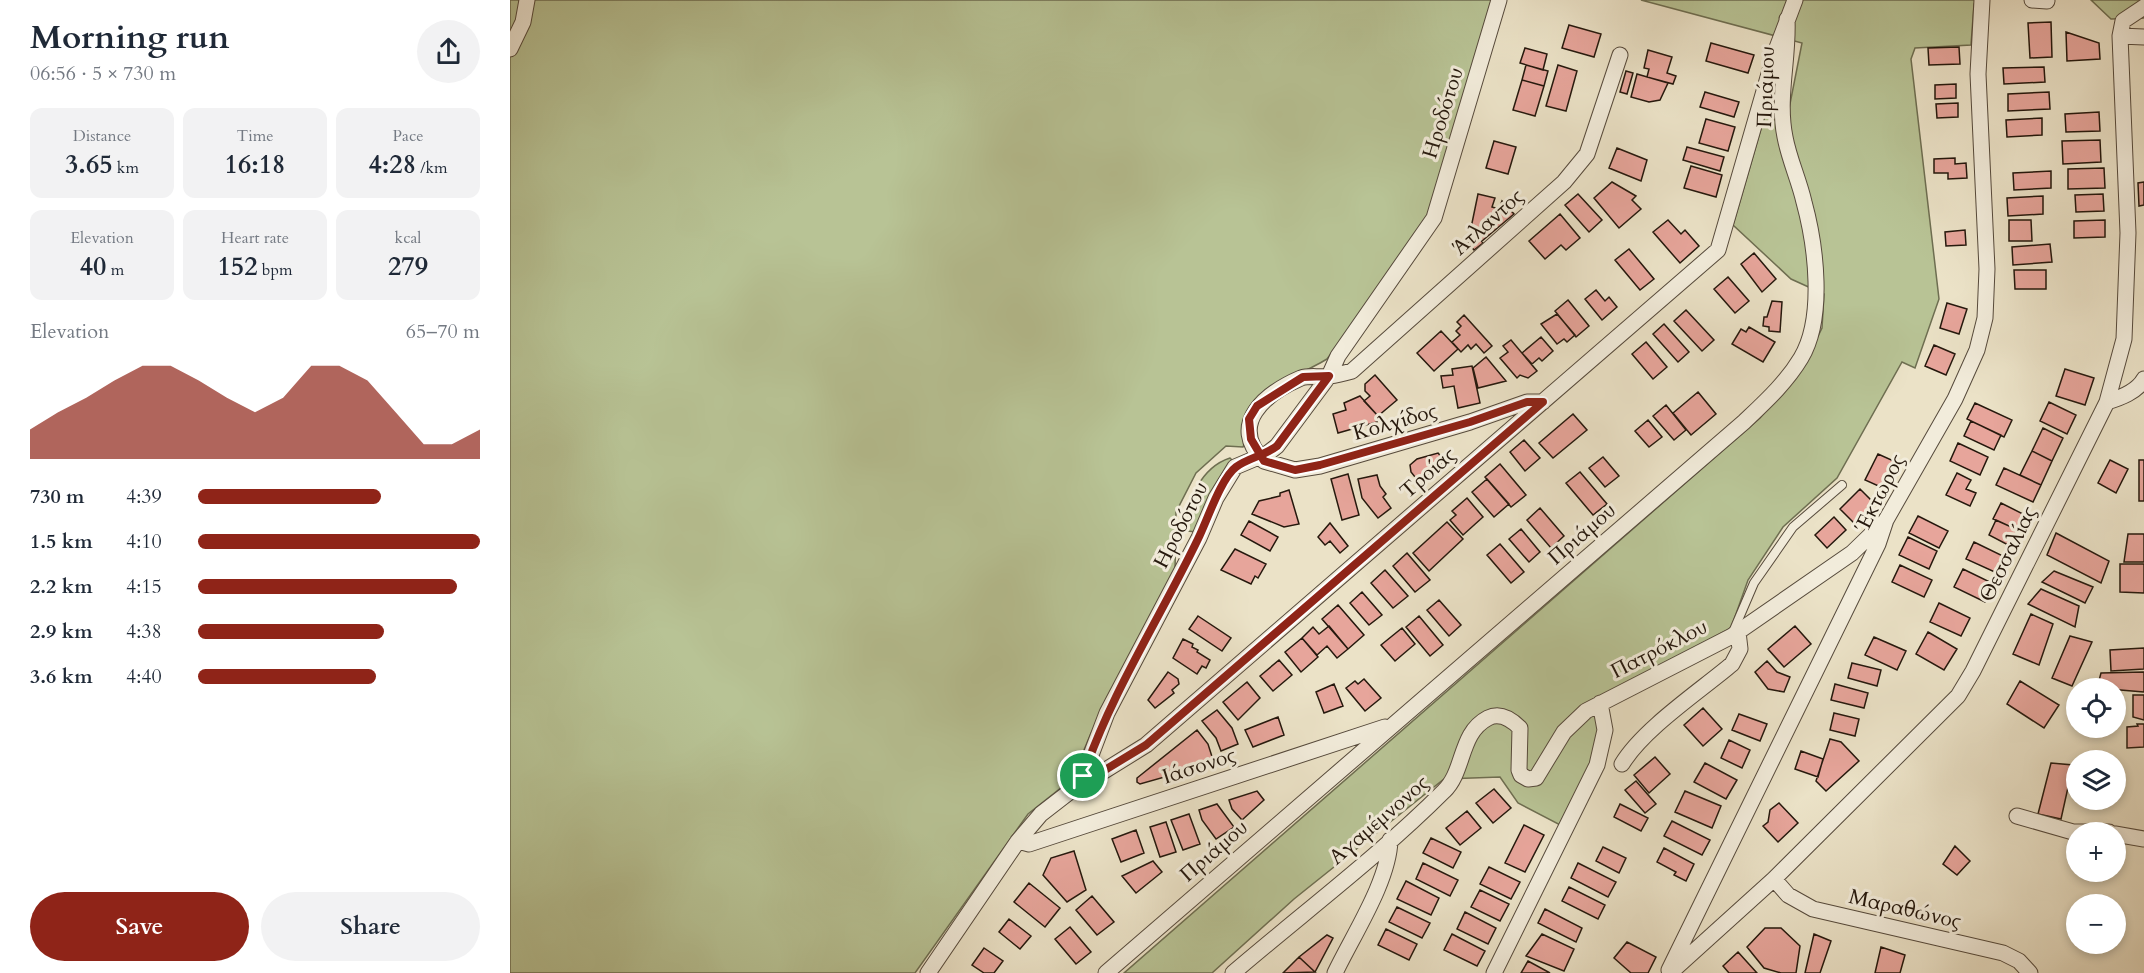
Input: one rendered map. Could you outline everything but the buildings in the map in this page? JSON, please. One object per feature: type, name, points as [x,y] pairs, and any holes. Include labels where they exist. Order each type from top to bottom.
[{"type":"street","points":[[510,49],[522,22],[527,0]]},
{"type":"street","name":"Ηροδότου","points":[[928,973],[1018,841],[1041,814],[1072,790],[1083,776],[1107,713],[1199,538],[1216,498],[1235,467],[1277,446],[1329,376],[1338,356],[1434,218],[1499,0]]},
{"type":"street","name":"Πριάμου","points":[[1106,973],[1744,422],[1784,383],[1802,356],[1813,328],[1815,277],[1810,225],[1784,136],[1782,96],[1789,48],[1787,19],[1795,0]]},
{"type":"street","name":"Έκτωρος","points":[[1669,973],[1878,544],[1886,520],[1955,399],[1977,350],[1985,318],[1987,269],[1978,74],[1982,0]]},
{"type":"street","points":[[2032,0],[2047,1]]},
{"type":"street","points":[[2144,7],[2123,21],[2120,36],[2144,37]]},
{"type":"street","name":"Τροίας","points":[[1083,776],[1095,776],[1146,745],[1718,250],[1787,19]]},
{"type":"street","name":"Θεσσαλίας","points":[[1669,973],[1774,879],[1958,696],[2107,402],[2124,339],[2128,233],[2120,36]]},
{"type":"street","name":"Άτλαντος","points":[[1259,457],[1251,439],[1249,419],[1257,406],[1303,377],[1329,376],[1352,371],[1564,182],[1587,154],[1620,55]]},
{"type":"street","points":[[2107,402],[2125,396],[2144,379]]},
{"type":"street","name":"Κολχίδος","points":[[1259,457],[1264,461],[1295,470],[1459,425],[1527,402],[1543,402]]},
{"type":"street","name":"Πατρόκλου","points":[[1494,973],[1597,765],[1605,730],[1600,703],[1735,634],[1852,553],[1886,520]]},
{"type":"street","points":[[1622,764],[1646,735],[1732,664],[1740,649],[1735,634]]},
{"type":"street","name":"Αγαμέμνονος","points":[[1233,973],[1390,840],[1450,785],[1466,740],[1489,718],[1502,716],[1512,720],[1520,728],[1519,770],[1521,775],[1528,779],[1536,778],[1543,770],[1564,732],[1586,711],[1600,703]]},
{"type":"street","name":"Ιάσονος","points":[[1018,841],[1029,844],[1393,724]]},
{"type":"street","points":[[2017,816],[2066,830]]},
{"type":"street","points":[[2126,836],[2144,839]]},
{"type":"street","points":[[1335,973],[1379,882],[1390,853],[1390,840]]},
{"type":"street","name":"Μαραθώνος","points":[[1774,879],[1788,895],[1813,909],[2003,953],[2019,961],[2030,973]]},
{"type":"lane","points":[[1735,634],[1754,583],[1793,527],[1842,485]]},
{"type":"green space","points":[[510,0],[1492,0],[1430,222],[1327,359],[1273,387],[1255,400],[1248,411],[1243,447],[1226,446],[1196,473],[1176,512],[1175,572],[1091,733],[1072,779],[1028,814],[915,973],[510,973]]},
{"type":"green space","points":[[1641,0],[1977,0],[1974,4],[1971,45],[1915,48],[1911,59],[1939,299],[1915,368],[1902,362],[1837,478],[1783,527],[1748,580],[1731,628],[1591,703],[1597,718],[1596,749],[1585,781],[1564,827],[1518,803],[1500,777],[1444,779],[1294,899],[1212,973],[1124,973],[1760,418],[1803,367],[1822,328],[1824,294],[1791,279],[1733,225],[1769,101],[1788,114],[1802,43]]},
{"type":"green space","points":[[2091,0],[2144,0],[2144,18],[2111,19]]},
{"type":"green space","points":[[1230,458],[1232,460],[1217,482],[1197,532],[1187,531],[1189,509],[1197,487],[1211,469]]},
{"type":"route","points":[[1083,776],[1095,776],[1146,745],[1543,402],[1527,402],[1393,445],[1295,470],[1264,461],[1259,457],[1251,439],[1249,419],[1257,406],[1303,377],[1329,376],[1277,446],[1268,453],[1259,457],[1235,467],[1216,498],[1199,538],[1107,713],[1083,776]]}]
